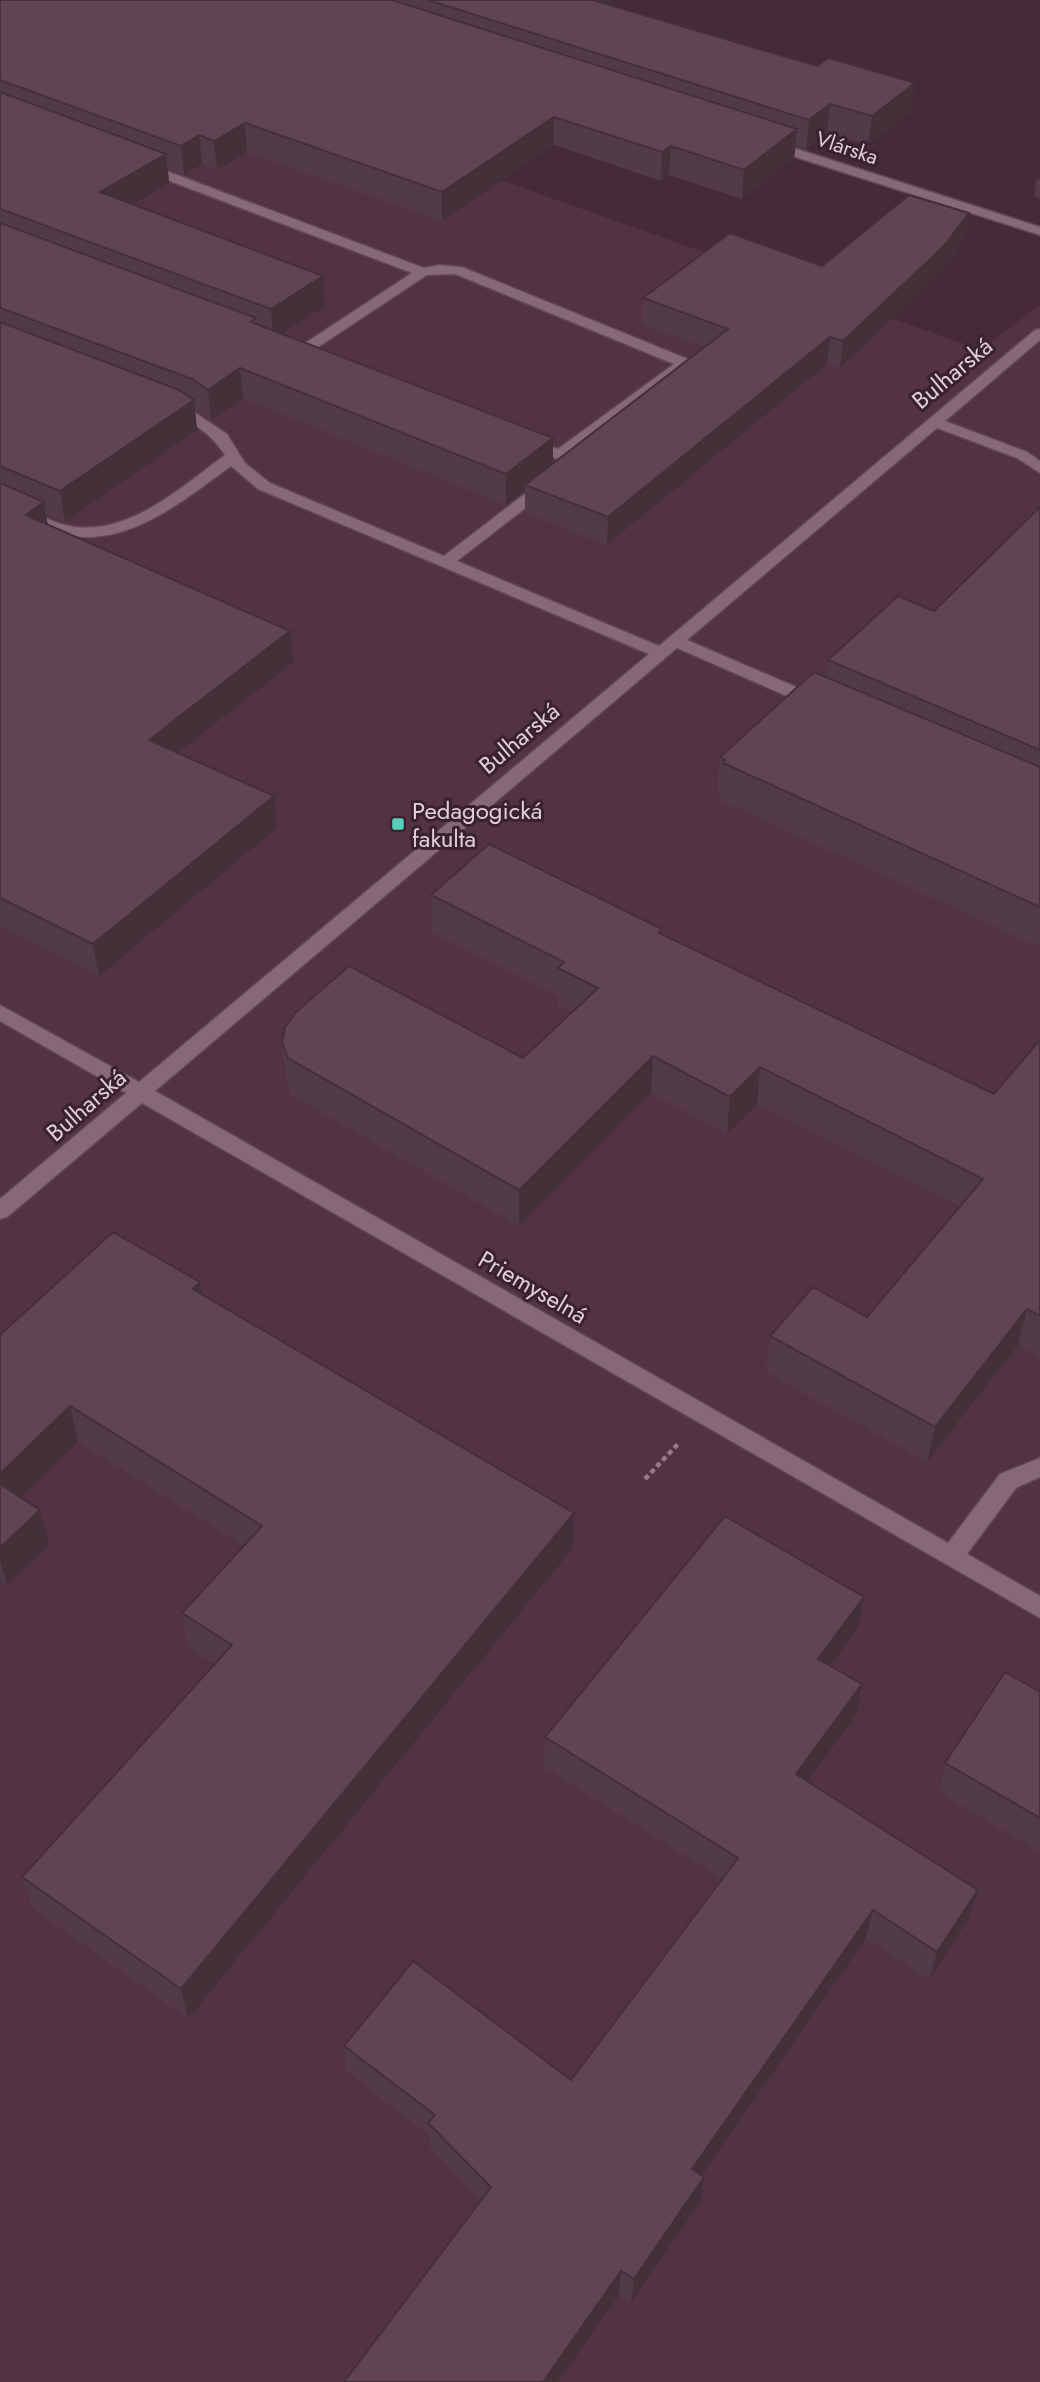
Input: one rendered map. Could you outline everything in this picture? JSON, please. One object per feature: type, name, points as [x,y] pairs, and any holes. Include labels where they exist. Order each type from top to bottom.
[{"type":"street","name":"Vlárska","points":[[761,141],[1040,231]]},
{"type":"street","points":[[124,159],[423,272]]},
{"type":"street","points":[[295,356],[423,272],[439,269],[457,270],[685,363],[559,455]]},
{"type":"street","name":"Bulharská","points":[[0,1211],[1040,333]]},
{"type":"street","points":[[1023,348],[1040,354]]},
{"type":"street","points":[[151,400],[189,415],[222,437],[239,467],[264,486],[446,562],[829,708]]},
{"type":"street","points":[[935,422],[1023,455],[1040,468]]},
{"type":"street","points":[[446,562],[563,472],[568,463],[559,455],[509,436]]},
{"type":"street","points":[[0,503],[47,524],[80,532],[118,528],[146,518],[233,457]]},
{"type":"street","name":"Priemyselná","points":[[0,1012],[1040,1608]]},
{"type":"street","points":[[951,1557],[1008,1481],[1040,1466]]},
{"type":"shaded area","points":[[0,3],[981,350],[1040,304],[1040,2382],[0,2382]]},
{"type":"building","points":[[0,0],[392,0],[797,129],[744,170],[671,146],[662,152],[554,117],[442,192],[245,123],[214,141],[199,135],[181,146],[0,80]]},
{"type":"building","points":[[428,0],[593,0],[817,66],[829,58],[915,83],[872,116],[830,104],[809,120]]},
{"type":"building","points":[[0,92],[166,154],[100,192],[323,276],[271,309],[0,209]]},
{"type":"building","points":[[909,195],[969,213],[944,246],[843,341],[830,337],[608,517],[525,485],[728,329],[643,298],[730,233],[822,266]]},
{"type":"building","points":[[0,223],[256,318],[251,322],[553,438],[506,474],[240,368],[208,390],[192,379],[0,308]]},
{"type":"building","points":[[0,322],[179,390],[194,400],[60,491],[0,466]]},
{"type":"building","points":[[0,483],[44,502],[26,515],[290,631],[149,740],[274,796],[93,944],[0,898]]},
{"type":"building","points":[[1040,507],[1040,750],[828,660],[898,596],[934,611]]},
{"type":"building","points":[[814,672],[1040,767],[1040,907],[723,763],[725,760],[720,757]]},
{"type":"building","points":[[489,844],[662,929],[659,933],[994,1094],[1040,1040],[1040,1316],[1027,1309],[935,1427],[770,1336],[813,1287],[867,1317],[983,1179],[760,1067],[730,1097],[653,1056],[519,1190],[288,1058],[282,1042],[285,1027],[296,1012],[349,966],[523,1058],[598,988],[558,968],[564,962],[431,895]]},
{"type":"building","points":[[113,1232],[200,1282],[193,1289],[574,1513],[181,1989],[22,1877],[232,1645],[182,1613],[262,1526],[70,1406],[0,1474],[0,1335]]},
{"type":"building","points":[[0,1484],[40,1510],[0,1548]]},
{"type":"building","points":[[725,1516],[864,1597],[818,1659],[862,1684],[796,1774],[978,1890],[937,1952],[873,1910],[692,2169],[704,2177],[634,2279],[621,2271],[543,2382],[344,2382],[491,2187],[428,2123],[435,2115],[344,2046],[413,1961],[571,2080],[738,1858],[545,1737]]},
{"type":"building","points":[[1005,1672],[1040,1692],[1040,1818],[945,1763]]},
{"type":"place","name":"Pedagogická fakulta","points":[[398,824]]}]
